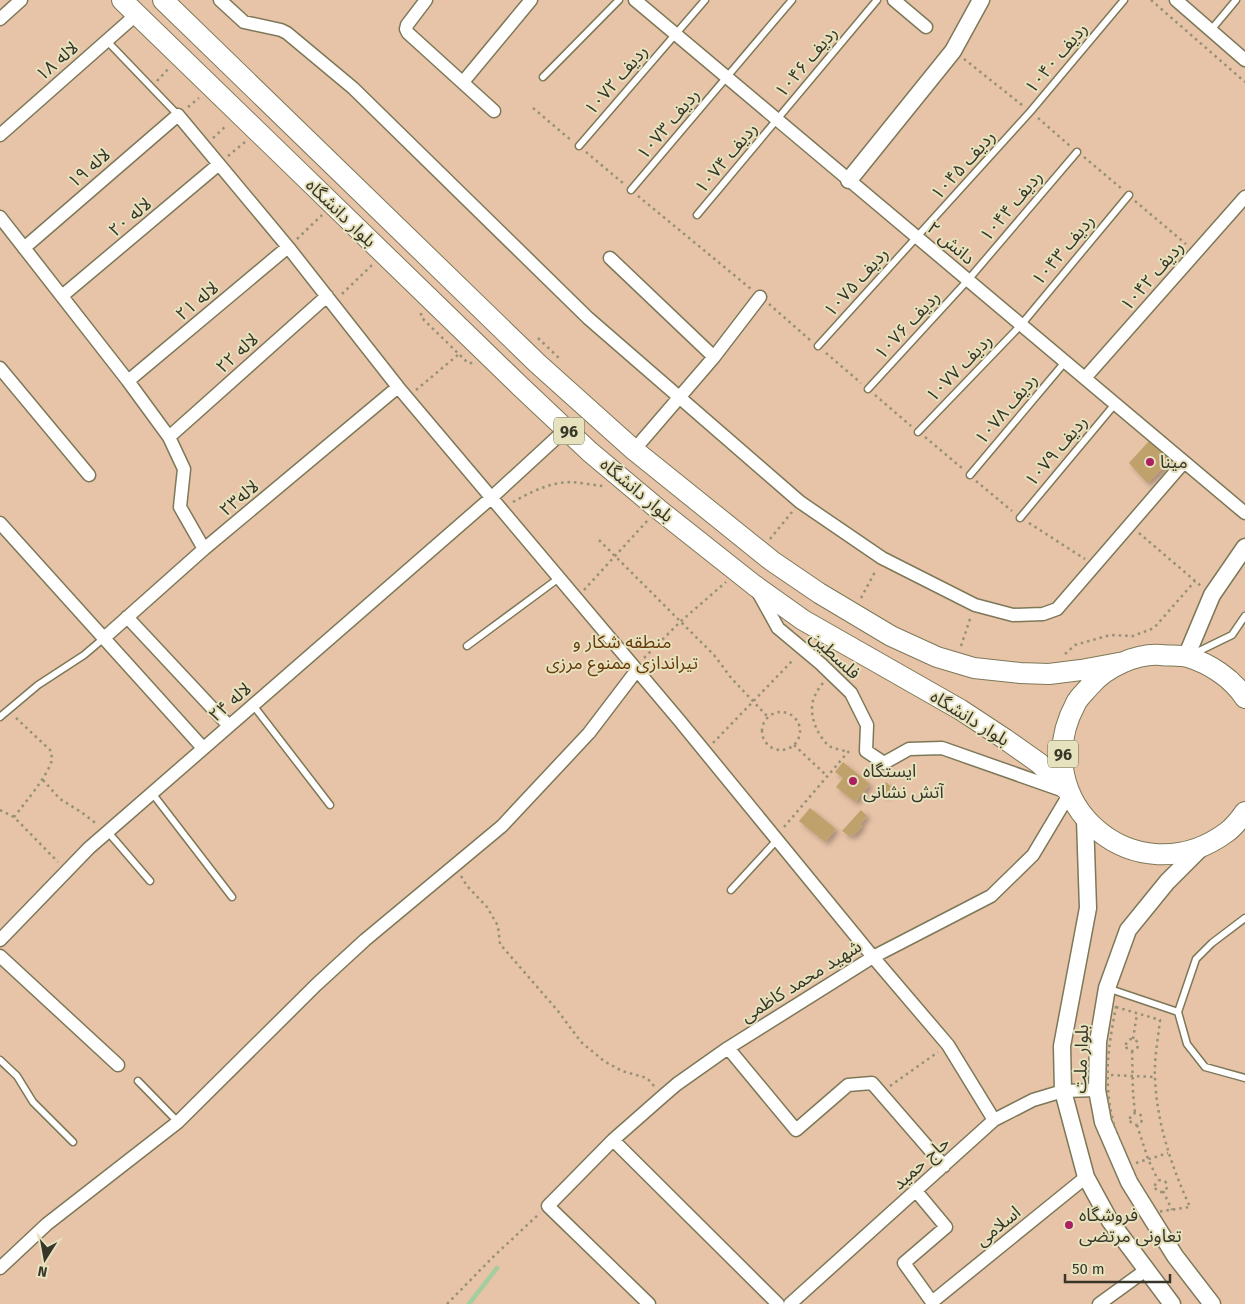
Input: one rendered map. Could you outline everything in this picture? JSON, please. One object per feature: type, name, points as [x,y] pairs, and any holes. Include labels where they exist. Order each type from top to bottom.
[{"type":"main road","name":"بلوار دانشگاه","points":[[122,0],[521,387],[590,452],[658,509],[754,585],[804,620],[961,710],[998,734],[1039,763],[1070,794]]},
{"type":"main road","name":"بلوار دانشگاه","points":[[163,0],[537,363],[634,450],[759,551],[819,593],[883,631],[937,657],[974,668],[1049,674],[1124,662]]},
{"type":"main road","name":"96","points":[[1245,698],[1239,689],[1215,669],[1186,657],[1154,654],[1124,662],[1097,678],[1076,702],[1064,732],[1062,763],[1070,794],[1084,819],[1110,841],[1140,853],[1171,855],[1202,847],[1237,828],[1245,812]]},
{"type":"street","points":[[0,19],[22,0]]},
{"type":"street","points":[[220,0],[244,22],[287,33],[353,88],[588,318],[800,502],[882,558],[975,605],[1013,615],[1043,614],[1057,609],[1184,462]]},
{"type":"street","points":[[426,0],[407,25],[408,33],[494,111]]},
{"type":"street","points":[[463,82],[531,0]]},
{"type":"street","name":"دانش ۲","points":[[635,0],[1245,513]]},
{"type":"street","points":[[894,0],[926,27]]},
{"type":"street","points":[[849,180],[953,50],[981,0]]},
{"type":"street","points":[[1176,0],[1245,60]]},
{"type":"street","name":"لاله ۱۸","points":[[0,135],[137,14]]},
{"type":"street","points":[[178,115],[288,247],[402,392],[637,670],[873,957],[948,1045],[994,1120]]},
{"type":"street","name":"لاله ۱۹","points":[[24,248],[178,115]]},
{"type":"street","name":"لاله ۲۰","points":[[62,296],[219,164]]},
{"type":"street","name":"ردیف ۱۰۴۲","points":[[1085,378],[1245,197]]},
{"type":"street","points":[[0,217],[128,381],[169,437],[184,469],[180,507],[204,549]]},
{"type":"street","name":"لاله ۲۱","points":[[128,381],[288,247]]},
{"type":"street","points":[[610,258],[714,357]]},
{"type":"street","points":[[634,450],[714,357],[760,297]]},
{"type":"street","name":"لاله ۲۲","points":[[169,437],[330,300]]},
{"type":"street","points":[[0,368],[89,474]]},
{"type":"street","name":"لاله۲۳","points":[[104,638],[204,549],[402,392]]},
{"type":"street","name":"لاله ۲۴","points":[[0,940],[108,832],[491,498],[566,429]]},
{"type":"street","points":[[0,523],[203,748]]},
{"type":"street","points":[[1186,657],[1212,595],[1245,547]]},
{"type":"street","name":"فلسطین","points":[[754,585],[778,628],[851,693],[867,725],[866,752]]},
{"type":"street","points":[[127,617],[229,726]]},
{"type":"street","points":[[0,1268],[47,1224],[178,1122],[316,985],[387,921],[502,826],[589,733],[637,670]]},
{"type":"street","points":[[866,752],[884,763],[909,749],[942,748],[1070,794]]},
{"type":"street","name":"شهید محمد کاظمی","points":[[548,1206],[613,1140],[663,1096],[728,1048],[873,957],[991,896],[1033,855],[1070,794]]},
{"type":"street","name":"بلوار ملت","points":[[1084,819],[1088,908],[1062,1046],[1064,1091],[1086,1177],[1110,1221],[1172,1304]]},
{"type":"street","name":"بلوار ملت","points":[[1202,847],[1167,882],[1128,930],[1107,988],[1098,1042],[1097,1090],[1104,1122],[1126,1166],[1129,1182],[1175,1256],[1212,1304]]},
{"type":"street","points":[[0,956],[118,1065]]},
{"type":"street","points":[[728,1048],[796,1130],[848,1085],[872,1083],[944,1166]]},
{"type":"street","name":"حاج حمید","points":[[790,1304],[994,1120],[1033,1100],[1064,1091],[1097,1090]]},
{"type":"street","points":[[613,1140],[778,1304]]},
{"type":"street","name":"اسلامی","points":[[930,1303],[1086,1177]]},
{"type":"street","points":[[916,1191],[946,1227],[904,1263],[930,1303]]},
{"type":"street","points":[[548,1206],[649,1304]]},
{"type":"street","points":[[1099,1304],[1146,1270]]},
{"type":"lane","points":[[543,77],[619,0]]},
{"type":"lane","name":"ردیف ۱۰۷۲","points":[[579,146],[705,0]]},
{"type":"lane","name":"ردیف ۱۰۷۳","points":[[631,190],[792,0]]},
{"type":"lane","name":"ردیف ۱۰۴۶","points":[[778,120],[877,0]]},
{"type":"lane","name":"ردیف ۱۰۴۰","points":[[1030,112],[1124,0]]},
{"type":"lane","points":[[1211,30],[1236,0]]},
{"type":"lane","points":[[107,41],[178,115]]},
{"type":"lane","name":"ردیف ۱۰۴۵","points":[[917,237],[1030,112]]},
{"type":"lane","name":"ردیف ۱۰۷۴","points":[[697,215],[778,120]]},
{"type":"lane","name":"ردیف ۱۰۴۴","points":[[968,280],[1077,152]]},
{"type":"lane","name":"ردیف ۱۰۴۳","points":[[1021,324],[1129,195]]},
{"type":"lane","name":"ردیف ۱۰۷۵","points":[[818,346],[917,237]]},
{"type":"lane","name":"ردیف ۱۰۷۶","points":[[868,389],[968,280]]},
{"type":"lane","name":"ردیف ۱۰۷۷","points":[[918,432],[1021,324]]},
{"type":"lane","name":"ردیف ۱۰۷۸","points":[[970,475],[1065,362]]},
{"type":"lane","name":"ردیف ۱۰۷۹","points":[[1020,518],[1115,404]]},
{"type":"lane","points":[[467,646],[559,578]]},
{"type":"lane","points":[[1186,657],[1232,635],[1245,616]]},
{"type":"lane","points":[[0,717],[38,685],[84,655],[104,638]]},
{"type":"lane","points":[[253,705],[330,805]]},
{"type":"lane","points":[[152,793],[232,897]]},
{"type":"lane","points":[[108,832],[150,881]]},
{"type":"lane","points":[[731,890],[777,840]]},
{"type":"lane","points":[[1245,918],[1212,943],[1196,959],[1178,1012],[1187,1044],[1205,1068],[1245,1078]]},
{"type":"lane","points":[[1107,988],[1178,1012]]},
{"type":"lane","points":[[0,1060],[17,1076],[33,1102],[73,1142]]},
{"type":"lane","points":[[138,1081],[178,1122]]},
{"type":"path","points":[[1151,0],[1245,82]]},
{"type":"path","points":[[151,87],[180,57]]},
{"type":"path","points":[[1240,78],[1245,72]]},
{"type":"path","points":[[178,115],[212,88]]},
{"type":"path","points":[[533,108],[760,297]]},
{"type":"path","points":[[204,146],[228,123]]},
{"type":"path","points":[[219,164],[257,131]]},
{"type":"path","points":[[288,247],[322,215],[337,209]]},
{"type":"path","points":[[330,300],[373,264]]},
{"type":"path","points":[[402,392],[459,354]]},
{"type":"path","points":[[503,511],[513,502],[531,492],[550,485],[571,482],[608,486]]},
{"type":"path","points":[[759,551],[800,502]]},
{"type":"path","points":[[576,598],[658,509]]},
{"type":"path","points":[[1130,524],[1212,595]]},
{"type":"path","points":[[599,540],[714,655],[732,679],[768,716]]},
{"type":"path","points":[[859,601],[882,558]]},
{"type":"path","points":[[637,670],[645,658],[680,622],[737,572]]},
{"type":"path","points":[[960,651],[975,605]]},
{"type":"path","points":[[705,752],[803,649]]},
{"type":"path","points":[[831,674],[817,690],[812,704],[812,718],[820,735],[830,746],[848,752],[866,752]]},
{"type":"path","points":[[8,710],[51,751],[52,759],[43,780],[14,817]]},
{"type":"path","points":[[783,712],[793,716],[799,724],[800,734],[794,745],[788,749],[778,751],[768,747],[762,738],[761,728],[765,719],[773,713],[783,712]]},
{"type":"path","points":[[794,745],[827,776]]},
{"type":"path","points":[[777,840],[784,827],[848,752]]},
{"type":"path","points":[[43,780],[60,799],[108,832]]},
{"type":"path","points":[[0,810],[14,817],[67,871]]},
{"type":"path","points":[[454,867],[467,886],[487,907],[498,926],[500,944],[558,1011],[581,1042],[604,1061],[622,1070],[646,1078],[663,1096]]},
{"type":"path","points":[[1116,1007],[1160,1020],[1155,1077],[1161,1127],[1168,1153],[1190,1207],[1156,1212],[1126,1166],[1112,1116],[1108,1075],[1109,1041],[1116,1007]]},
{"type":"path","points":[[1133,1039],[1138,1013]]},
{"type":"path","points":[[1132,1051],[1126,1045],[1127,1042],[1133,1039]]},
{"type":"path","points":[[1132,1051],[1135,1051],[1138,1046],[1138,1043],[1133,1039]]},
{"type":"path","points":[[881,1093],[948,1045]]},
{"type":"path","points":[[1132,1051],[1135,1113]]},
{"type":"path","points":[[1108,1075],[1155,1077]]},
{"type":"path","points":[[1135,1113],[1132,1114],[1130,1120],[1137,1125],[1148,1159],[1158,1180],[1156,1188],[1163,1191]]},
{"type":"path","points":[[1135,1113],[1141,1115],[1142,1118],[1137,1125]]},
{"type":"path","points":[[1126,1166],[1168,1153]]},
{"type":"path","points":[[1158,1180],[1166,1183],[1167,1186],[1163,1191]]},
{"type":"path","points":[[1163,1191],[1172,1210]]},
{"type":"path","points":[[447,1304],[493,1257],[548,1206]]},
{"type":"green space","name":"منطقه شکار و تیراندازی ممنوع مرزی","points":[[0,0],[1245,0],[1245,1304],[0,1304]]},
{"type":"building","name":"مینا","points":[[1149,441],[1171,461],[1147,483],[1129,463]]},
{"type":"building","name":"ایستگاه آتش نشانی","points":[[843,762],[870,784],[855,802],[836,787],[843,778],[835,772]]},
{"type":"building","points":[[886,782],[893,788],[886,796],[879,790]]},
{"type":"building","points":[[810,808],[836,829],[825,842],[799,821]]},
{"type":"building","points":[[861,810],[867,816],[860,824],[862,826],[853,836],[851,834],[849,836],[842,831]]},
{"type":"waterway","points":[[469,1304],[497,1268]]},
{"type":"place","name":"مینا","points":[[1150,462]]},
{"type":"place","name":"ایستگاه آتش نشانی","points":[[853,781]]},
{"type":"place","name":"فروشگاه تعاونی مرتضی","points":[[1069,1225]]}]
